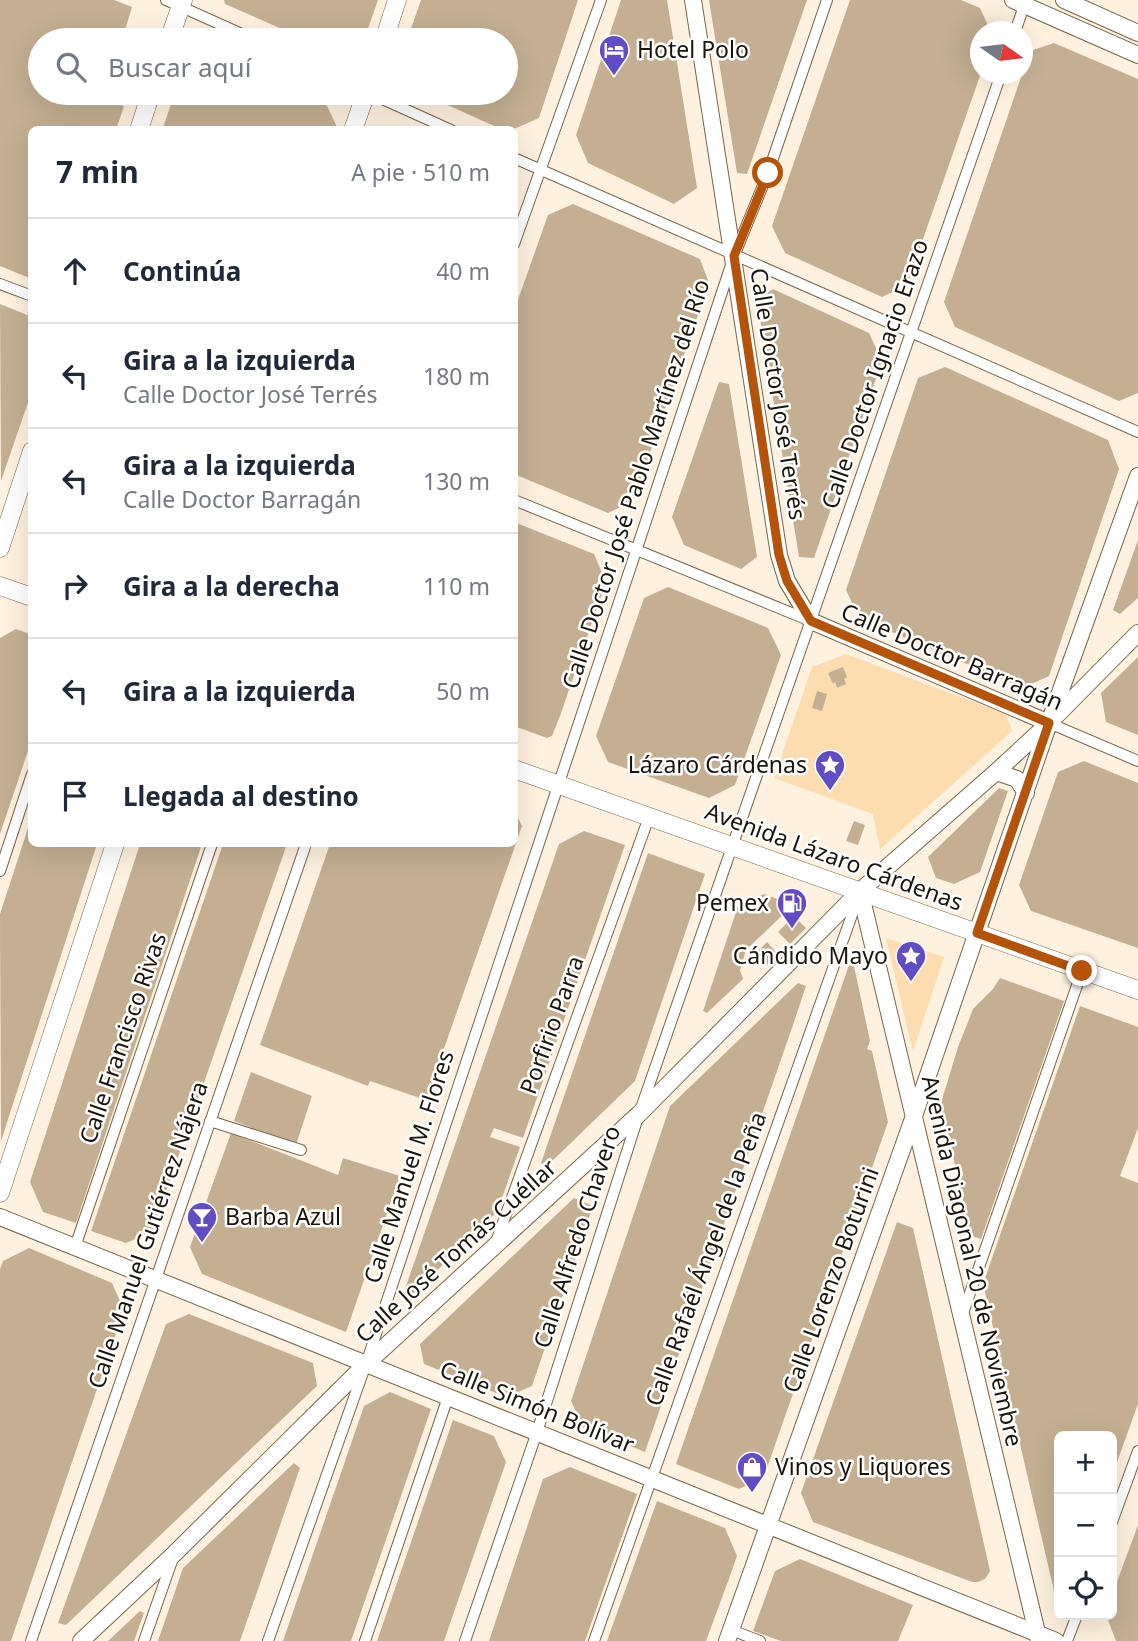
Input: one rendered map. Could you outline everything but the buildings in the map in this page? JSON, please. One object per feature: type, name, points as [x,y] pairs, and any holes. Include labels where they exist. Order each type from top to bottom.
[{"type":"main road","points":[[388,28],[397,0]]},
{"type":"main road","points":[[172,28],[176,2]]},
{"type":"main road","points":[[140,126],[147,105]]},
{"type":"main road","points":[[355,126],[363,105]]},
{"type":"main road","points":[[0,548],[28,463]]},
{"type":"main road","points":[[0,586],[28,596]]},
{"type":"main road","name":"Avenida Lázaro Cárdenas","points":[[518,770],[1138,990]]},
{"type":"main road","points":[[0,1193],[114,847]]},
{"type":"street","points":[[518,233],[601,0]]},
{"type":"street","name":"Calle Doctor José Terrés","points":[[693,0],[779,555],[787,581],[811,621]]},
{"type":"street","name":"Calle Doctor José Pablo Martínez del Río","points":[[558,785],[734,256],[768,173],[827,0]]},
{"type":"street","points":[[1064,0],[1138,33]]},
{"type":"street","points":[[176,2],[230,28]]},
{"type":"street","points":[[1017,21],[1021,2],[1138,55]]},
{"type":"street","name":"Calle Doctor Ignacio Erazo","points":[[731,846],[998,84]]},
{"type":"street","points":[[395,105],[443,126]]},
{"type":"street","points":[[518,160],[1138,432]]},
{"type":"street","points":[[0,284],[28,294]]},
{"type":"street","name":"Calle Lorenzo Boturini","points":[[729,1635],[1138,476]]},
{"type":"street","name":"Calle Doctor Barragán","points":[[518,502],[811,621],[1138,761]]},
{"type":"street","name":"Calle José Tomás Cuéllar","points":[[81,1641],[174,1555],[366,1364],[639,1114],[860,891],[1049,723],[1138,633]]},
{"type":"street","points":[[996,772],[1017,779],[1026,793]]},
{"type":"street","name":"Calle Manuel M. Flores","points":[[268,1641],[366,1364],[558,785]]},
{"type":"street","points":[[0,870],[28,786]]},
{"type":"street","name":"Porfirio Parra","points":[[494,1247],[649,817]]},
{"type":"street","name":"Calle Alfredo Chavero","points":[[465,1641],[537,1432],[639,1114],[731,846]]},
{"type":"street","name":"Calle Francisco Rivas","points":[[75,1247],[211,847]]},
{"type":"street","name":"Calle Manuel Gutiérrez Nájera","points":[[31,1641],[305,847]]},
{"type":"street","name":"Avenida Diagonal 20 de Noviembre","points":[[860,891],[1038,1637]]},
{"type":"street","name":"Calle Rafaél Ángel de la Peña","points":[[594,1641],[860,891]]},
{"type":"street","points":[[961,1319],[1082,971]]},
{"type":"street","points":[[210,1121],[301,1150]]},
{"type":"street","name":"Calle Simón Bolívar","points":[[0,1217],[768,1524],[1038,1637],[1056,1641]]},
{"type":"street","points":[[365,1641],[448,1397]]},
{"type":"street","points":[[1117,1508],[1138,1451]]},
{"type":"street","points":[[144,1641],[174,1555]]},
{"type":"street","points":[[1067,1641],[1075,1620]]},
{"type":"street","points":[[729,1635],[760,1641]]},
{"type":"shaded area","points":[[846,654],[1006,714],[1012,731],[880,849],[873,814],[774,778],[812,667]]},
{"type":"shaded area","points":[[886,938],[944,957],[913,1052]]},
{"type":"place","name":"Hotel Polo","points":[[614,77]]},
{"type":"place","name":"Lázaro Cárdenas","points":[[830,792]]},
{"type":"place","name":"Pemex","points":[[792,930]]},
{"type":"place","name":"Cándido Mayo","points":[[911,983]]},
{"type":"place","name":"Barba Azul","points":[[202,1244]]},
{"type":"place","name":"Vinos y Liquores","points":[[752,1494]]},
{"type":"route","points":[[768,173],[734,256],[779,555],[787,581],[811,621],[1049,723],[977,933],[1082,971]]}]
